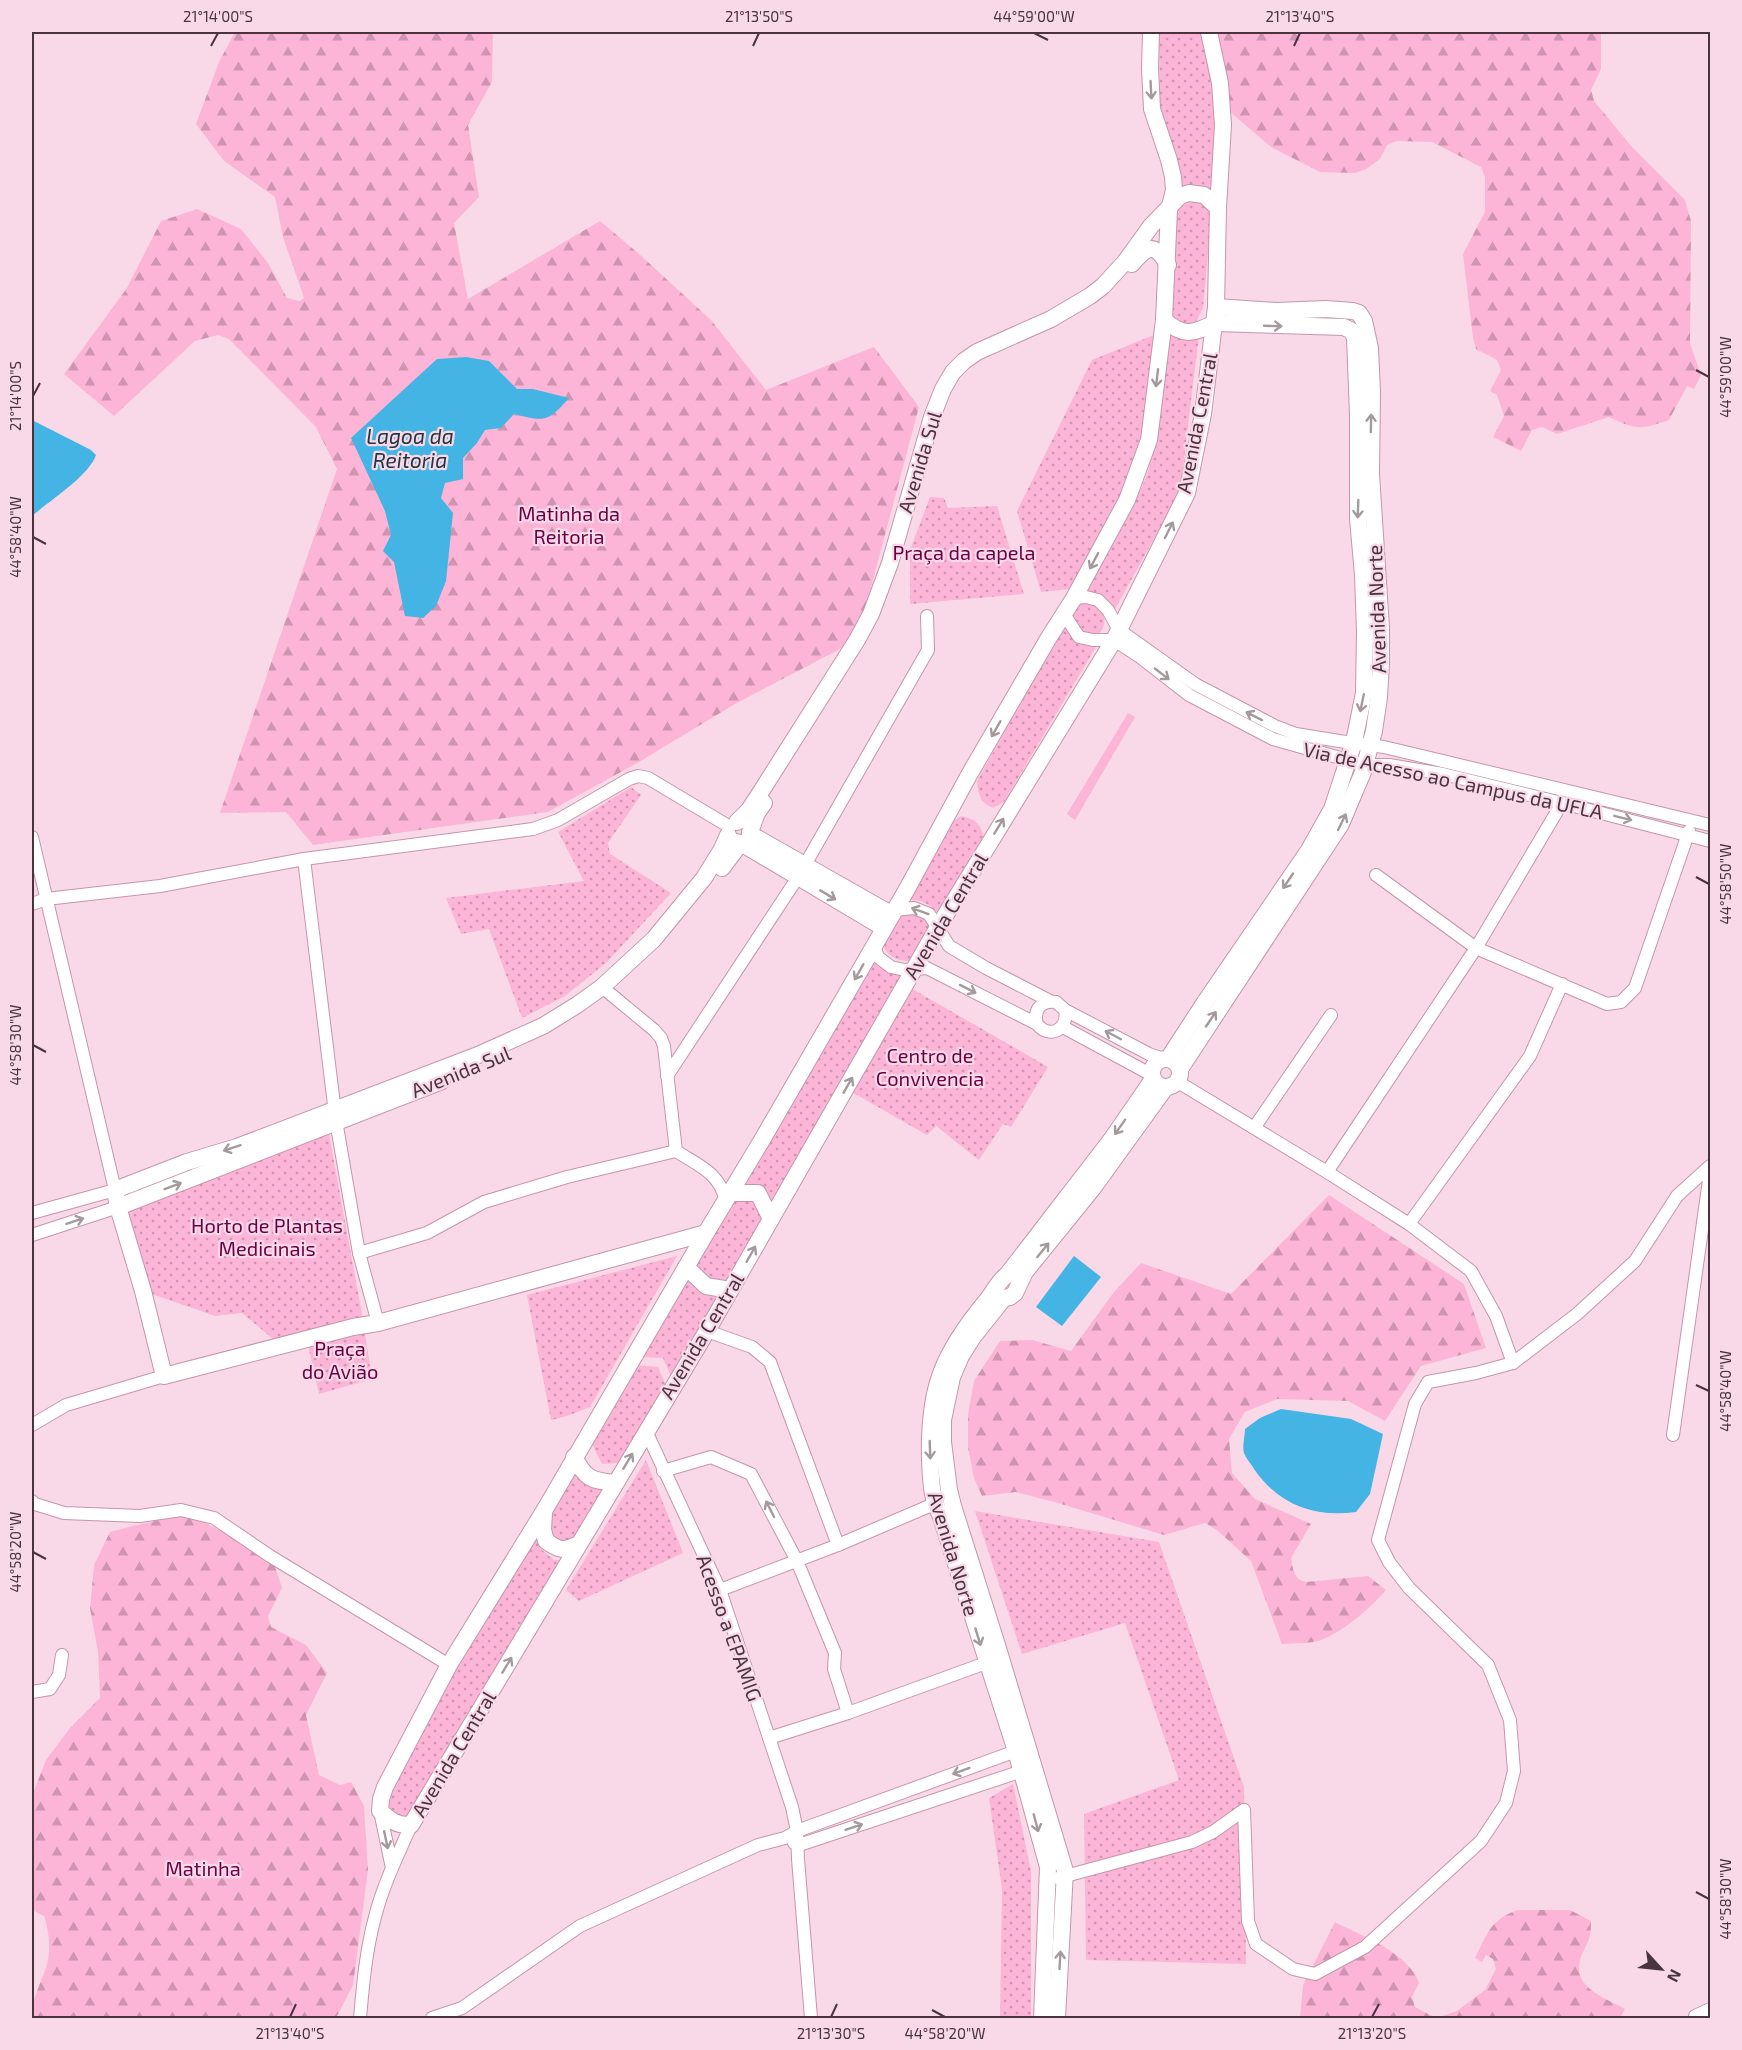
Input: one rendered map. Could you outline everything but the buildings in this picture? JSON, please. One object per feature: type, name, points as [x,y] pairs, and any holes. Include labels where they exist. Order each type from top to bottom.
[{"type":"street","name":"Avenida Central","points":[[1151,32],[1152,109],[1173,177],[1173,190],[1169,210],[1164,320],[1149,440],[1127,500],[1074,598],[969,775],[874,946],[728,1197],[544,1511],[449,1665],[385,1787],[380,1811],[392,1822],[404,1826],[411,1825],[707,1331],[914,968],[1117,635],[1187,494],[1203,414],[1215,315],[1223,125],[1220,83],[1209,32]]},
{"type":"street","name":"Avenida Sul","points":[[739,834],[748,810],[857,640],[871,614],[890,562],[932,417],[943,389],[953,372],[977,352],[1051,319],[1090,296],[1110,278],[1152,226],[1180,196],[1189,193],[1204,195],[1218,208]]},
{"type":"street","name":"Avenida Sul","points":[[118,1207],[514,1040],[605,990],[682,907],[722,849],[757,813],[853,663],[885,604],[896,578],[944,407],[961,375],[976,362],[1080,314],[1119,279],[1143,251],[1155,249],[1168,265]]},
{"type":"street","points":[[1164,320],[1175,329],[1185,333],[1197,331],[1215,315]]},
{"type":"street","name":"Avenida Norte","points":[[1166,1073],[1205,1029],[1323,855],[1341,824],[1365,765],[1362,743],[1364,575],[1358,519],[1358,414],[1354,335],[1344,327],[1215,315]]},
{"type":"street","points":[[1064,614],[1079,637],[1093,640],[1117,635],[1108,609],[1098,600],[1086,597],[1074,598]]},
{"type":"street","points":[[667,1076],[800,871],[928,650],[927,616]]},
{"type":"street","name":"Via de Acesso ao Campus da UFLA","points":[[1117,635],[1195,684],[1275,726],[1296,734],[1362,743],[1710,825]]},
{"type":"street","name":"Via de Acesso ao Campus da UFLA","points":[[1117,635],[1140,657],[1189,694],[1273,740],[1365,765],[1389,765],[1443,774],[1710,841]]},
{"type":"street","name":"Avenida Norte","points":[[1057,2019],[1056,1878],[1048,1867],[1016,1751],[986,1663],[942,1502],[943,1420],[952,1377],[973,1337],[1007,1286],[1025,1272],[1100,1178],[1166,1073],[1205,1002],[1309,850],[1332,809],[1347,759],[1362,743]]},
{"type":"street","points":[[32,904],[46,899],[160,886],[304,858],[533,829],[558,820],[638,776],[648,778],[800,871],[890,917],[914,908],[921,910],[933,918],[937,929],[950,946],[986,968],[1061,1005],[1065,1010],[1149,1054],[1166,1073]]},
{"type":"street","points":[[1327,1172],[1476,948],[1562,803]]},
{"type":"street","points":[[1376,874],[1476,948],[1607,1004],[1621,1002],[1635,988],[1692,821]]},
{"type":"street","points":[[32,837],[118,1207],[143,1291],[164,1376]]},
{"type":"street","points":[[304,858],[335,1115],[359,1253],[378,1323]]},
{"type":"street","points":[[874,946],[878,957],[886,964],[905,970],[927,968],[1037,1024],[1045,1031],[1050,1032],[1062,1027],[1066,1019],[1065,1010]]},
{"type":"street","points":[[1409,1224],[1530,1056],[1562,984]]},
{"type":"street","points":[[605,990],[661,1038],[664,1046],[676,1151]]},
{"type":"street","points":[[1037,1024],[1037,1009],[1050,1001]]},
{"type":"street","points":[[1254,1128],[1330,1015]]},
{"type":"street","points":[[1062,1027],[1166,1073],[1409,1224],[1471,1271],[1496,1316],[1513,1363]]},
{"type":"street","name":"Avenida Sul","points":[[115,1190],[335,1115]]},
{"type":"street","points":[[359,1253],[427,1233],[484,1202],[567,1177],[676,1151],[713,1175],[728,1197],[758,1193],[771,1219]]},
{"type":"street","points":[[1056,1878],[1192,1842],[1213,1832],[1244,1810],[1248,1921],[1256,1944],[1293,1969],[1315,1974],[1365,1947],[1481,1841],[1506,1803],[1509,1792],[1514,1771],[1510,1720],[1488,1665],[1409,1588],[1389,1562],[1378,1540],[1415,1404],[1428,1382],[1513,1363],[1577,1314],[1635,1261],[1677,1196],[1710,1166]]},
{"type":"street","points":[[1672,1435],[1710,1173]]},
{"type":"street","points":[[32,1213],[115,1190]]},
{"type":"street","points":[[32,1235],[118,1207]]},
{"type":"street","points":[[32,1425],[66,1406],[164,1376],[353,1327],[378,1323],[706,1233]]},
{"type":"street","points":[[686,1267],[706,1286],[730,1290]]},
{"type":"street","points":[[707,1331],[752,1347],[770,1362],[838,1545]]},
{"type":"street","name":"Acesso a EPAMIG","points":[[646,1431],[663,1472],[720,1590],[792,1807],[799,1845],[811,2019]]},
{"type":"street","points":[[574,1457],[583,1473],[592,1480],[614,1484]]},
{"type":"street","points":[[663,1472],[711,1457],[752,1474],[797,1561],[836,1653],[834,1669],[848,1713]]},
{"type":"street","points":[[32,1501],[64,1513],[140,1516],[181,1510],[214,1518],[270,1556],[449,1665]]},
{"type":"street","points":[[720,1590],[942,1502]]},
{"type":"street","name":"Avenida Norte","points":[[942,1502],[998,1645],[1065,1871],[1056,1878],[1042,2019]]},
{"type":"street","points":[[544,1511],[543,1530],[546,1541],[555,1548],[565,1550],[579,1544]]},
{"type":"street","points":[[32,1692],[50,1689],[59,1675],[62,1655]]},
{"type":"street","points":[[769,1738],[848,1713],[986,1663]]},
{"type":"street","points":[[432,2019],[462,2008],[580,1926],[758,1845],[784,1838],[797,1831],[1016,1751]]},
{"type":"street","points":[[784,1838],[799,1845],[1022,1771]]},
{"type":"street","points":[[913,1789],[919,1805]]},
{"type":"street","points":[[380,1811],[393,1868]]},
{"type":"street","points":[[360,2019],[366,1955],[375,1915],[411,1825]]},
{"type":"street","points":[[1697,2019],[1695,2016],[1710,2009]]},
{"type":"green space","name":"Matinha da Reitoria","points":[[235,32],[493,32],[492,82],[468,125],[479,197],[454,223],[468,299],[600,221],[711,320],[766,390],[874,347],[919,407],[857,640],[735,704],[639,762],[548,812],[313,845],[286,812],[220,813],[337,469],[316,427],[229,339],[218,335],[195,341],[114,416],[64,374],[127,288],[161,221],[197,209],[241,229],[268,263],[287,298],[300,301],[304,298],[283,237],[275,197],[224,161],[196,124],[219,62]]},
{"type":"green space","points":[[1159,32],[1201,32],[1215,100],[1212,194],[1181,189],[1181,175],[1160,106]]},
{"type":"green space","points":[[1207,32],[1601,32],[1601,69],[1591,90],[1594,101],[1632,147],[1685,200],[1691,221],[1690,343],[1701,375],[1694,389],[1687,386],[1669,420],[1651,426],[1633,426],[1609,417],[1557,434],[1542,427],[1532,430],[1521,451],[1493,437],[1504,416],[1497,395],[1490,391],[1501,370],[1497,360],[1476,349],[1463,254],[1485,212],[1485,177],[1481,167],[1432,142],[1397,141],[1387,145],[1380,159],[1366,169],[1355,173],[1320,172],[1271,147],[1222,105],[1212,91],[1219,77]]},
{"type":"green space","points":[[1200,202],[1207,207],[1211,221],[1203,308],[1196,322],[1188,325],[1174,322],[1169,309],[1177,211],[1183,205]]},
{"type":"green space","points":[[1166,331],[1199,335],[1180,492],[1115,609],[1108,602],[1083,592],[1131,511],[1150,464],[1161,408]]},
{"type":"green space","points":[[1154,335],[1144,435],[1121,497],[1070,589],[1041,592],[1017,511],[1092,360]]},
{"type":"green space","name":"Praça da capela","points":[[930,497],[944,498],[948,508],[997,506],[1024,594],[910,604],[910,550]]},
{"type":"green space","points":[[1084,601],[1091,602],[1104,612],[1104,626],[1099,633],[1085,632],[1073,620],[1072,612],[1076,605]]},
{"type":"green space","points":[[1065,624],[1097,645],[1004,802],[993,808],[980,798],[977,781]]},
{"type":"green space","points":[[1128,713],[1135,717],[1075,820],[1067,814]]},
{"type":"green space","points":[[631,787],[641,795],[608,843],[610,854],[671,893],[607,962],[565,996],[522,1018],[489,929],[461,934],[446,898],[584,881],[558,832]]},
{"type":"green space","points":[[961,816],[976,822],[984,837],[940,916],[925,903],[916,900],[905,901],[952,822]]},
{"type":"green space","points":[[897,914],[916,914],[929,922],[930,928],[910,961],[893,957],[882,943]]},
{"type":"green space","points":[[873,957],[886,970],[903,973],[771,1209],[736,1190]]},
{"type":"green space","name":"Centro de Convivencia","points":[[909,987],[1048,1067],[1011,1127],[1003,1124],[979,1160],[936,1126],[927,1135],[850,1091]]},
{"type":"green space","name":"Horto de Plantas Medicinais","points":[[328,1129],[364,1325],[279,1344],[242,1313],[215,1316],[143,1291],[119,1209]]},
{"type":"green space","points":[[1329,1195],[1464,1284],[1486,1348],[1421,1366],[1385,1421],[1348,1401],[1277,1399],[1245,1412],[1229,1439],[1232,1473],[1255,1499],[1311,1524],[1291,1558],[1293,1570],[1299,1579],[1306,1582],[1368,1576],[1386,1590],[1364,1612],[1339,1631],[1321,1640],[1282,1644],[1251,1561],[1217,1530],[1205,1523],[1164,1535],[1016,1492],[982,1496],[974,1478],[968,1448],[968,1414],[974,1381],[1000,1341],[1032,1340],[1071,1351],[1114,1292],[1141,1263],[1231,1294]]},
{"type":"green space","points":[[758,1196],[766,1218],[728,1284],[704,1280],[691,1266],[733,1197]]},
{"type":"green space","points":[[677,1256],[590,1407],[551,1420],[527,1295]]},
{"type":"green space","points":[[687,1272],[724,1291],[673,1381],[663,1358],[639,1357]]},
{"type":"green space","name":"Praça do Avião","points":[[364,1327],[372,1379],[319,1394],[307,1341]]},
{"type":"green space","points":[[634,1365],[658,1367],[667,1388],[621,1463],[602,1464],[590,1440]]},
{"type":"green space","points":[[646,1460],[683,1553],[579,1601],[566,1590]]},
{"type":"green space","points":[[573,1469],[603,1489],[574,1538],[561,1543],[549,1535],[548,1518]]},
{"type":"green space","name":"Matinha","points":[[191,1509],[209,1525],[272,1557],[282,1588],[268,1616],[271,1627],[306,1645],[327,1673],[306,1715],[319,1775],[340,1785],[351,1782],[364,1806],[368,1870],[353,1985],[336,2018],[32,2018],[33,2004],[47,1964],[49,1946],[44,1916],[32,1910],[32,1796],[46,1760],[70,1728],[100,1698],[98,1652],[90,1608],[94,1565],[110,1532]]},
{"type":"green space","points":[[975,1511],[1159,1542],[1244,1787],[1246,1964],[1086,1960],[1084,1814],[1179,1780],[1125,1623],[1022,1654]]},
{"type":"green space","points":[[536,1536],[542,1550],[554,1560],[561,1560],[408,1817],[395,1818],[387,1807],[387,1792],[455,1668]]},
{"type":"green space","points":[[1013,1784],[1031,1871],[1031,2018],[1000,2018],[1002,1889],[989,1798]]},
{"type":"green space","points":[[1518,1910],[1570,1910],[1591,1921],[1590,1937],[1579,1967],[1580,1976],[1585,1984],[1599,1996],[1625,2009],[1620,2018],[1436,2018],[1457,2011],[1485,1990],[1496,1969],[1493,1959],[1486,1955],[1482,1962],[1475,1958],[1486,1935],[1495,1923]]},
{"type":"green space","points":[[1335,1922],[1383,1946],[1405,1963],[1414,1972],[1419,1983],[1412,1997],[1415,2007],[1436,2018],[1300,2018],[1303,1985]]},
{"type":"water","name":"Lagoa da Reitoria","points":[[466,357],[489,361],[517,389],[533,389],[569,398],[551,416],[539,419],[514,414],[501,428],[485,430],[463,458],[463,479],[445,483],[441,498],[453,513],[446,581],[436,606],[423,618],[405,616],[394,562],[383,551],[391,535],[385,511],[351,438],[437,359]]},
{"type":"water","points":[[32,420],[91,450],[96,455],[77,480],[32,516]]},
{"type":"water","points":[[1074,1256],[1101,1277],[1062,1326],[1036,1307]]},
{"type":"water","points":[[1281,1409],[1351,1419],[1383,1434],[1370,1494],[1356,1512],[1326,1513],[1298,1506],[1274,1491],[1254,1469],[1244,1453],[1245,1429],[1260,1418]]}]
